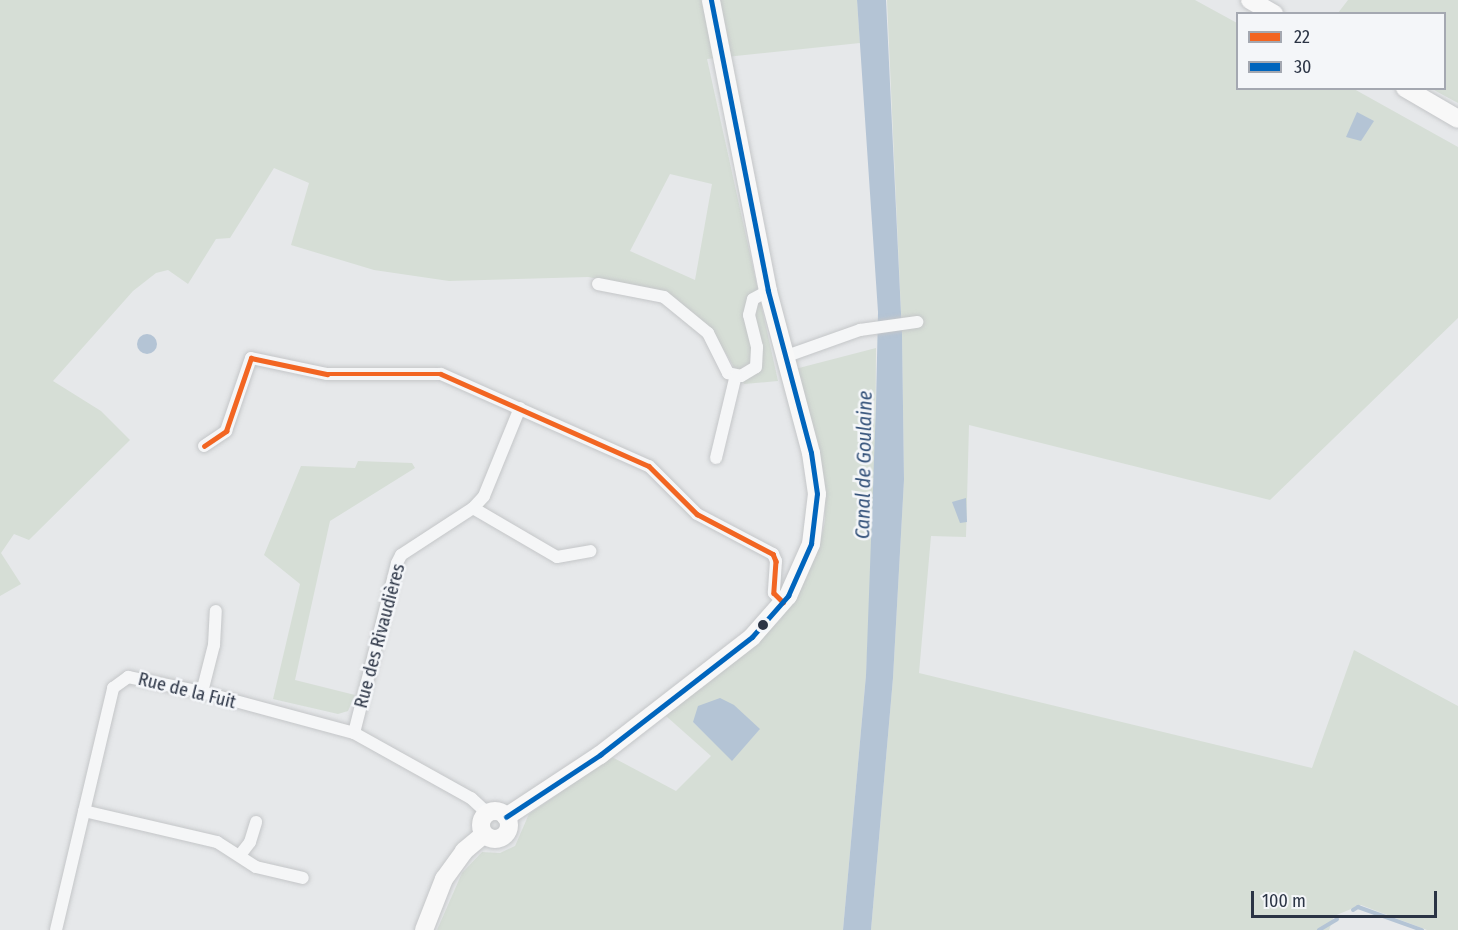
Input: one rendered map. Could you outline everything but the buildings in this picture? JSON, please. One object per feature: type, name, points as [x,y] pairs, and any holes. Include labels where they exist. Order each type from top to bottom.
[{"type":"street","points":[[506,816],[600,755],[757,633],[783,602],[807,559],[817,506],[811,453],[768,291],[711,0]]},
{"type":"street","points":[[1250,0],[1271,12]]},
{"type":"street","points":[[1409,90],[1458,118]]},
{"type":"street","points":[[598,284],[664,297],[708,333],[728,373],[741,376],[756,367],[757,347],[749,315],[753,299],[768,291]]},
{"type":"street","points":[[784,357],[860,330],[912,322]]},
{"type":"street","points":[[204,446],[226,431],[246,365],[257,357],[327,374],[441,374],[649,466],[697,514],[773,554],[776,561],[774,592],[783,602]]},
{"type":"street","points":[[716,458],[736,375]]},
{"type":"street","name":"Rue des Rivaudières","points":[[354,733],[397,563],[401,555],[473,508],[484,496],[520,408]]},
{"type":"street","points":[[473,508],[557,557],[591,550]]},
{"type":"street","points":[[202,692],[214,645],[216,611]]},
{"type":"street","name":"Rue de la Fuit","points":[[56,930],[113,688],[119,681],[140,677],[354,733],[471,798],[487,813]]},
{"type":"street","points":[[497,811],[506,816],[508,828],[502,837],[493,840],[484,834],[480,822],[487,813],[497,811]]},
{"type":"street","points":[[84,812],[217,842],[256,867],[303,878]]},
{"type":"street","points":[[240,855],[250,842],[256,822]]},
{"type":"street","points":[[424,930],[444,879],[464,851],[484,834]]},
{"type":"shaded area","points":[[0,0],[857,0],[860,43],[707,59],[778,381],[744,384],[712,330],[679,302],[656,289],[588,277],[449,281],[374,270],[291,245],[309,183],[274,168],[230,238],[216,239],[188,284],[168,270],[156,273],[133,291],[53,381],[101,411],[130,440],[29,540],[14,534],[1,553],[21,584],[0,596]],"holes":[[[670,174],[712,184],[695,280],[630,251]]]},
{"type":"shaded area","points":[[887,0],[1195,0],[1236,22],[1236,90],[1356,90],[1458,147],[1458,318],[1270,500],[969,425],[966,537],[931,536],[919,673],[1312,768],[1354,650],[1458,706],[1458,930],[1427,930],[1361,905],[1334,916],[1329,930],[871,930],[893,678],[904,480],[902,334]]},
{"type":"shaded area","points":[[1348,0],[1458,0],[1458,103],[1434,90],[1446,90],[1446,12],[1339,12]]},
{"type":"shaded area","points":[[876,348],[875,502],[866,675],[843,930],[437,930],[462,873],[482,852],[500,853],[515,846],[529,814],[612,757],[676,791],[711,756],[666,716],[732,660],[744,655],[781,619],[819,548],[825,521],[825,484],[816,437],[795,369]],"holes":[[[693,722],[759,729],[732,760]]]},
{"type":"shaded area","points":[[358,461],[412,463],[415,468],[330,521],[295,680],[355,695],[348,711],[338,714],[273,699],[300,584],[264,555],[301,466],[355,468]]},
{"type":"water","points":[[857,0],[886,0],[902,334],[904,480],[893,678],[871,930],[843,930],[866,675],[878,312]]},
{"type":"water","points":[[1357,112],[1374,121],[1361,141],[1346,137]]},
{"type":"water","points":[[147,334],[154,337],[157,344],[154,351],[147,354],[140,351],[137,344],[140,337]]},
{"type":"water","points":[[966,498],[967,522],[960,523],[952,502]]},
{"type":"water","points":[[720,698],[734,705],[760,729],[732,761],[693,722],[698,706]]},
{"type":"waterway","points":[[1353,910],[1358,907],[1422,930]]},
{"type":"waterway","points":[[1319,930],[1337,919]]},
{"type":"transit line","name":"30","points":[[506,817],[600,755],[752,637],[788,596],[811,544],[817,494],[811,453],[768,291],[711,0]]},
{"type":"transit line","name":"22","points":[[204,446],[226,431],[251,358],[327,374],[441,374],[649,466],[697,514],[773,554],[776,561],[774,593],[783,602]]},
{"type":"water label","name":"Canal de Goulaine","points":[[864,465]]}]
